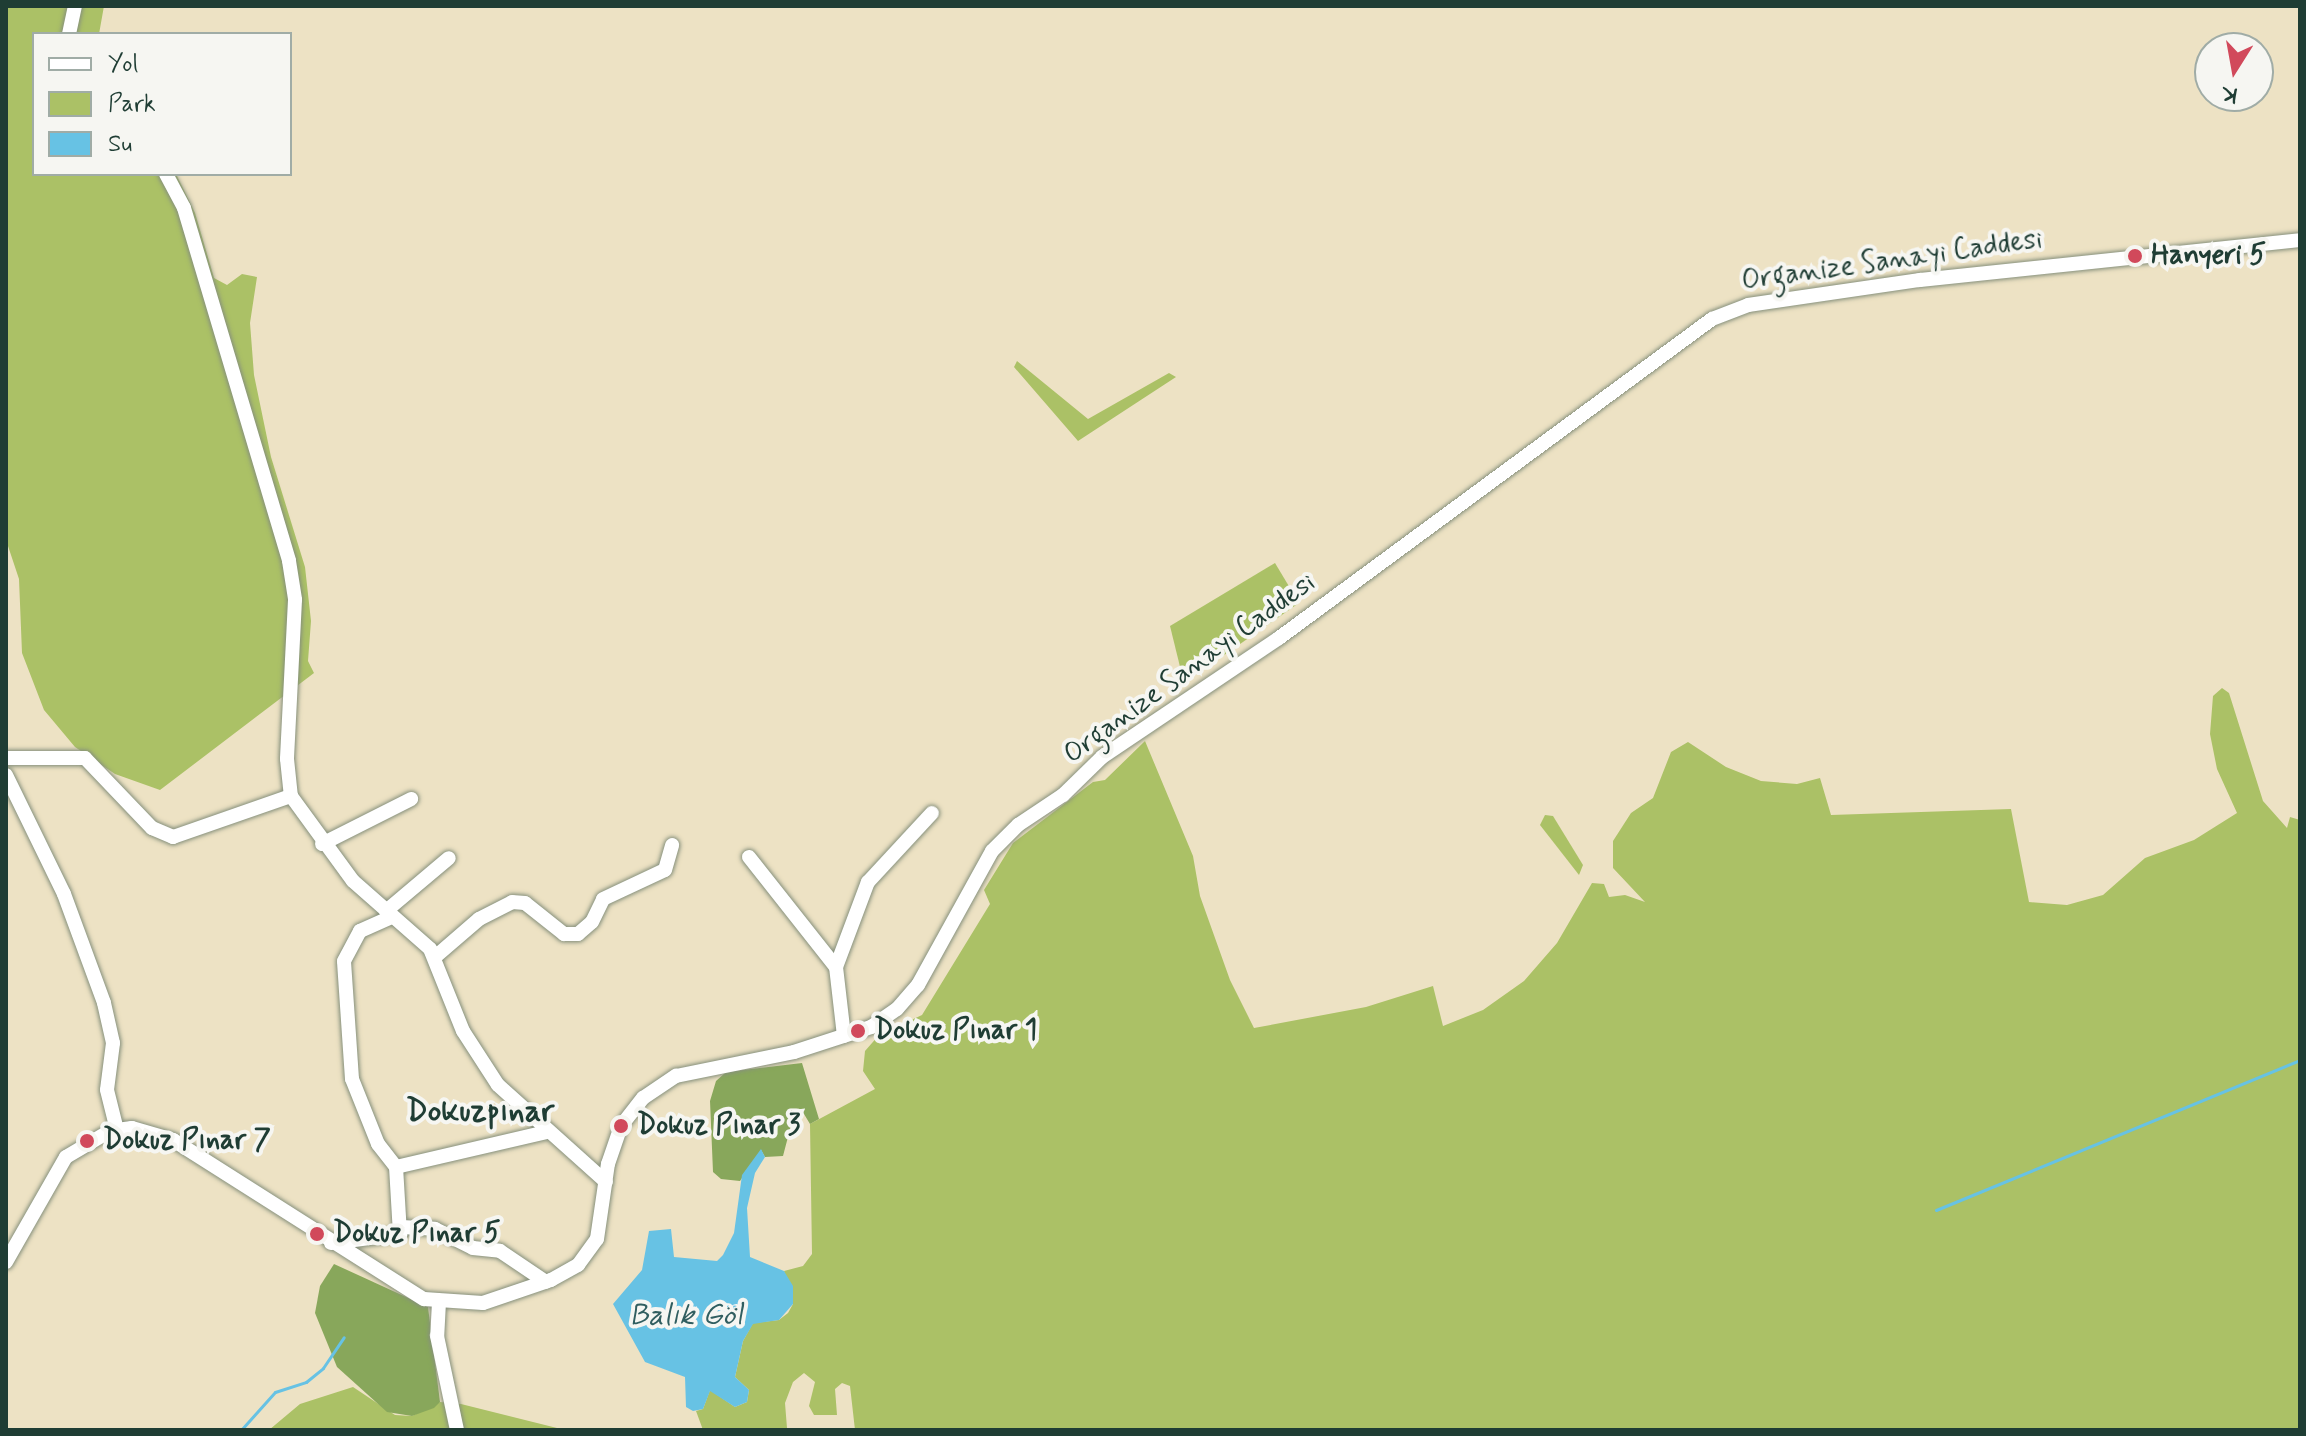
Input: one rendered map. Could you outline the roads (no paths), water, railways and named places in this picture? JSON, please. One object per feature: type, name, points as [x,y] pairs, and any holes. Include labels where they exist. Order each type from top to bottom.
[{"type":"street","points":[[69,32],[75,6]]},
{"type":"street","points":[[167,176],[184,208],[289,561],[295,600],[287,759],[291,796],[322,844],[389,914],[413,931],[435,957],[470,1042],[498,1085],[546,1132],[606,1182]]},
{"type":"street","name":"Organize Sanayi Caddesi","points":[[6,1262],[66,1157],[87,1141],[117,1130],[153,1131],[173,1140],[331,1243],[424,1299],[483,1303],[546,1282],[589,1253],[603,1220],[606,1182],[621,1126],[643,1098],[676,1076],[794,1052],[871,1027],[918,985],[992,851],[1018,825],[1063,795],[1102,757],[1279,638],[1712,319],[1748,305],[1920,280],[2300,240]]},
{"type":"street","points":[[6,758],[85,758],[152,828],[173,837],[291,796]]},
{"type":"street","points":[[6,775],[64,894],[104,1003],[113,1043],[107,1090],[117,1130]]},
{"type":"street","points":[[322,844],[411,799]]},
{"type":"street","points":[[844,1036],[836,967],[874,873],[932,813]]},
{"type":"street","points":[[435,957],[479,919],[512,902],[525,903],[564,934],[578,934],[603,899],[665,870],[672,845]]},
{"type":"street","points":[[749,857],[836,967]]},
{"type":"street","points":[[331,1243],[400,1234],[401,1227],[396,1167],[378,1144],[352,1079],[344,961],[360,931],[389,914],[449,858]]},
{"type":"street","points":[[396,1167],[546,1132]]},
{"type":"street","points":[[401,1227],[435,1229],[473,1248],[500,1251],[546,1282]]},
{"type":"street","points":[[439,1302],[437,1336],[457,1430]]},
{"type":"water","name":"Balık Göl","points":[[761,1149],[765,1157],[755,1173],[747,1208],[750,1257],[784,1271],[793,1286],[793,1304],[779,1320],[753,1324],[743,1341],[735,1377],[749,1390],[747,1402],[735,1407],[710,1391],[703,1409],[693,1411],[686,1407],[685,1377],[645,1362],[613,1304],[642,1270],[649,1231],[671,1229],[674,1257],[717,1261],[723,1255],[734,1233],[742,1175]]},
{"type":"waterway","points":[[1936,1210],[2300,1060]]},
{"type":"waterway","points":[[241,1430],[275,1392],[306,1382],[323,1368],[344,1337]]},
{"type":"place","name":"Hanyeri 5","points":[[2135,256]]},
{"type":"place","name":"Dokuz Pınar 1","points":[[858,1031]]},
{"type":"place","name":"Dokuz Pınar 3","points":[[621,1126]]},
{"type":"place","name":"Dokuz Pınar 7","points":[[87,1141]]},
{"type":"place","name":"Dokuz Pınar 5","points":[[317,1234]]},
{"type":"district","name":"Dokuzpınar","points":[[480,1111]]}]
